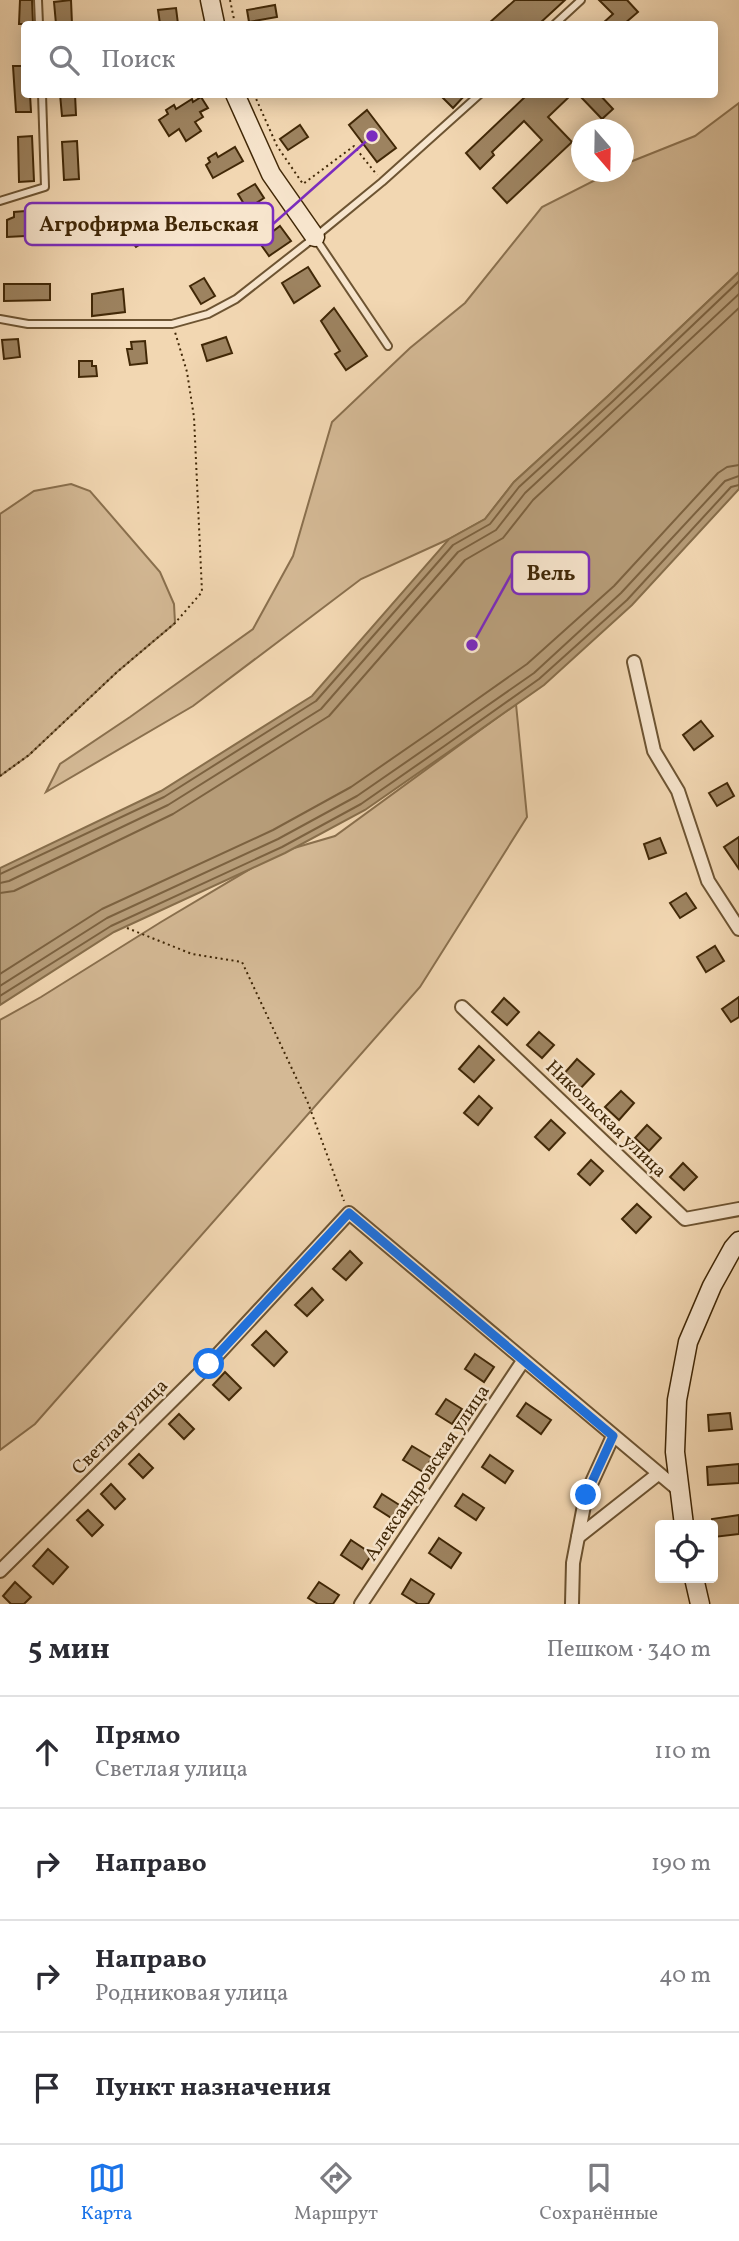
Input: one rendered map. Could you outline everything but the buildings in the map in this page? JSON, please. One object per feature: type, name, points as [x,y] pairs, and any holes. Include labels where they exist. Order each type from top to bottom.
[{"type":"main road","points":[[210,0],[214,21]]},
{"type":"main road","points":[[236,98],[271,174],[315,237]]},
{"type":"main road","points":[[684,1520],[676,1451],[677,1400],[688,1342],[712,1286],[736,1245]]},
{"type":"main road","points":[[695,1583],[700,1604]]},
{"type":"street","points":[[634,662],[654,751],[678,791],[708,881],[739,929]]},
{"type":"street","name":"Никольская улица","points":[[462,1007],[685,1219],[739,1209]]},
{"type":"street","points":[[349,1213],[681,1493]]},
{"type":"street","name":"Светлая улица","points":[[0,1571],[209,1364],[349,1213]]},
{"type":"street","points":[[736,1245],[739,1230]]},
{"type":"street","name":"Александровская улица","points":[[361,1604],[523,1361]]},
{"type":"street","points":[[572,1604],[573,1563],[586,1495],[613,1436]]},
{"type":"street","points":[[578,1537],[658,1474]]},
{"type":"lane","points":[[38,0],[39,21]]},
{"type":"lane","points":[[558,21],[581,0]]},
{"type":"lane","points":[[0,201],[45,187],[42,98]]},
{"type":"lane","points":[[0,319],[28,324],[172,324],[208,314],[236,299],[315,237],[382,182],[476,98]]},
{"type":"lane","points":[[315,237],[388,346]]},
{"type":"path","points":[[230,0],[234,21]]},
{"type":"path","points":[[256,98],[277,146],[303,184],[354,146],[382,182]]},
{"type":"path","points":[[0,776],[29,755],[117,672],[175,623],[202,592],[194,417],[187,372],[172,324]]},
{"type":"path","points":[[127,928],[192,954],[242,962],[308,1103],[349,1213]]},
{"type":"shaded area","points":[[739,103],[739,272],[514,482],[485,519],[449,539],[361,579],[193,706],[46,792],[60,764],[253,629],[293,556],[332,422],[410,348],[465,303],[542,207],[591,182],[634,182],[634,160],[695,136]]},
{"type":"shaded area","points":[[71,484],[90,491],[160,572],[174,604],[175,623],[117,672],[29,755],[0,776],[0,514],[34,491]]},
{"type":"shaded area","points":[[516,704],[527,817],[420,987],[35,1424],[0,1450],[0,1020],[277,853],[335,836]]},
{"type":"water","points":[[739,272],[739,489],[632,605],[544,685],[365,810],[285,853],[114,932],[0,1005],[0,868],[161,791],[312,696],[449,539],[485,519],[514,482]]},
{"type":"place","name":"Агрофирма Вельская","points":[[372,136]]},
{"type":"place","name":"Вель","points":[[472,645]]},
{"type":"route","points":[[209,1364],[349,1213],[613,1436],[586,1495]]}]
